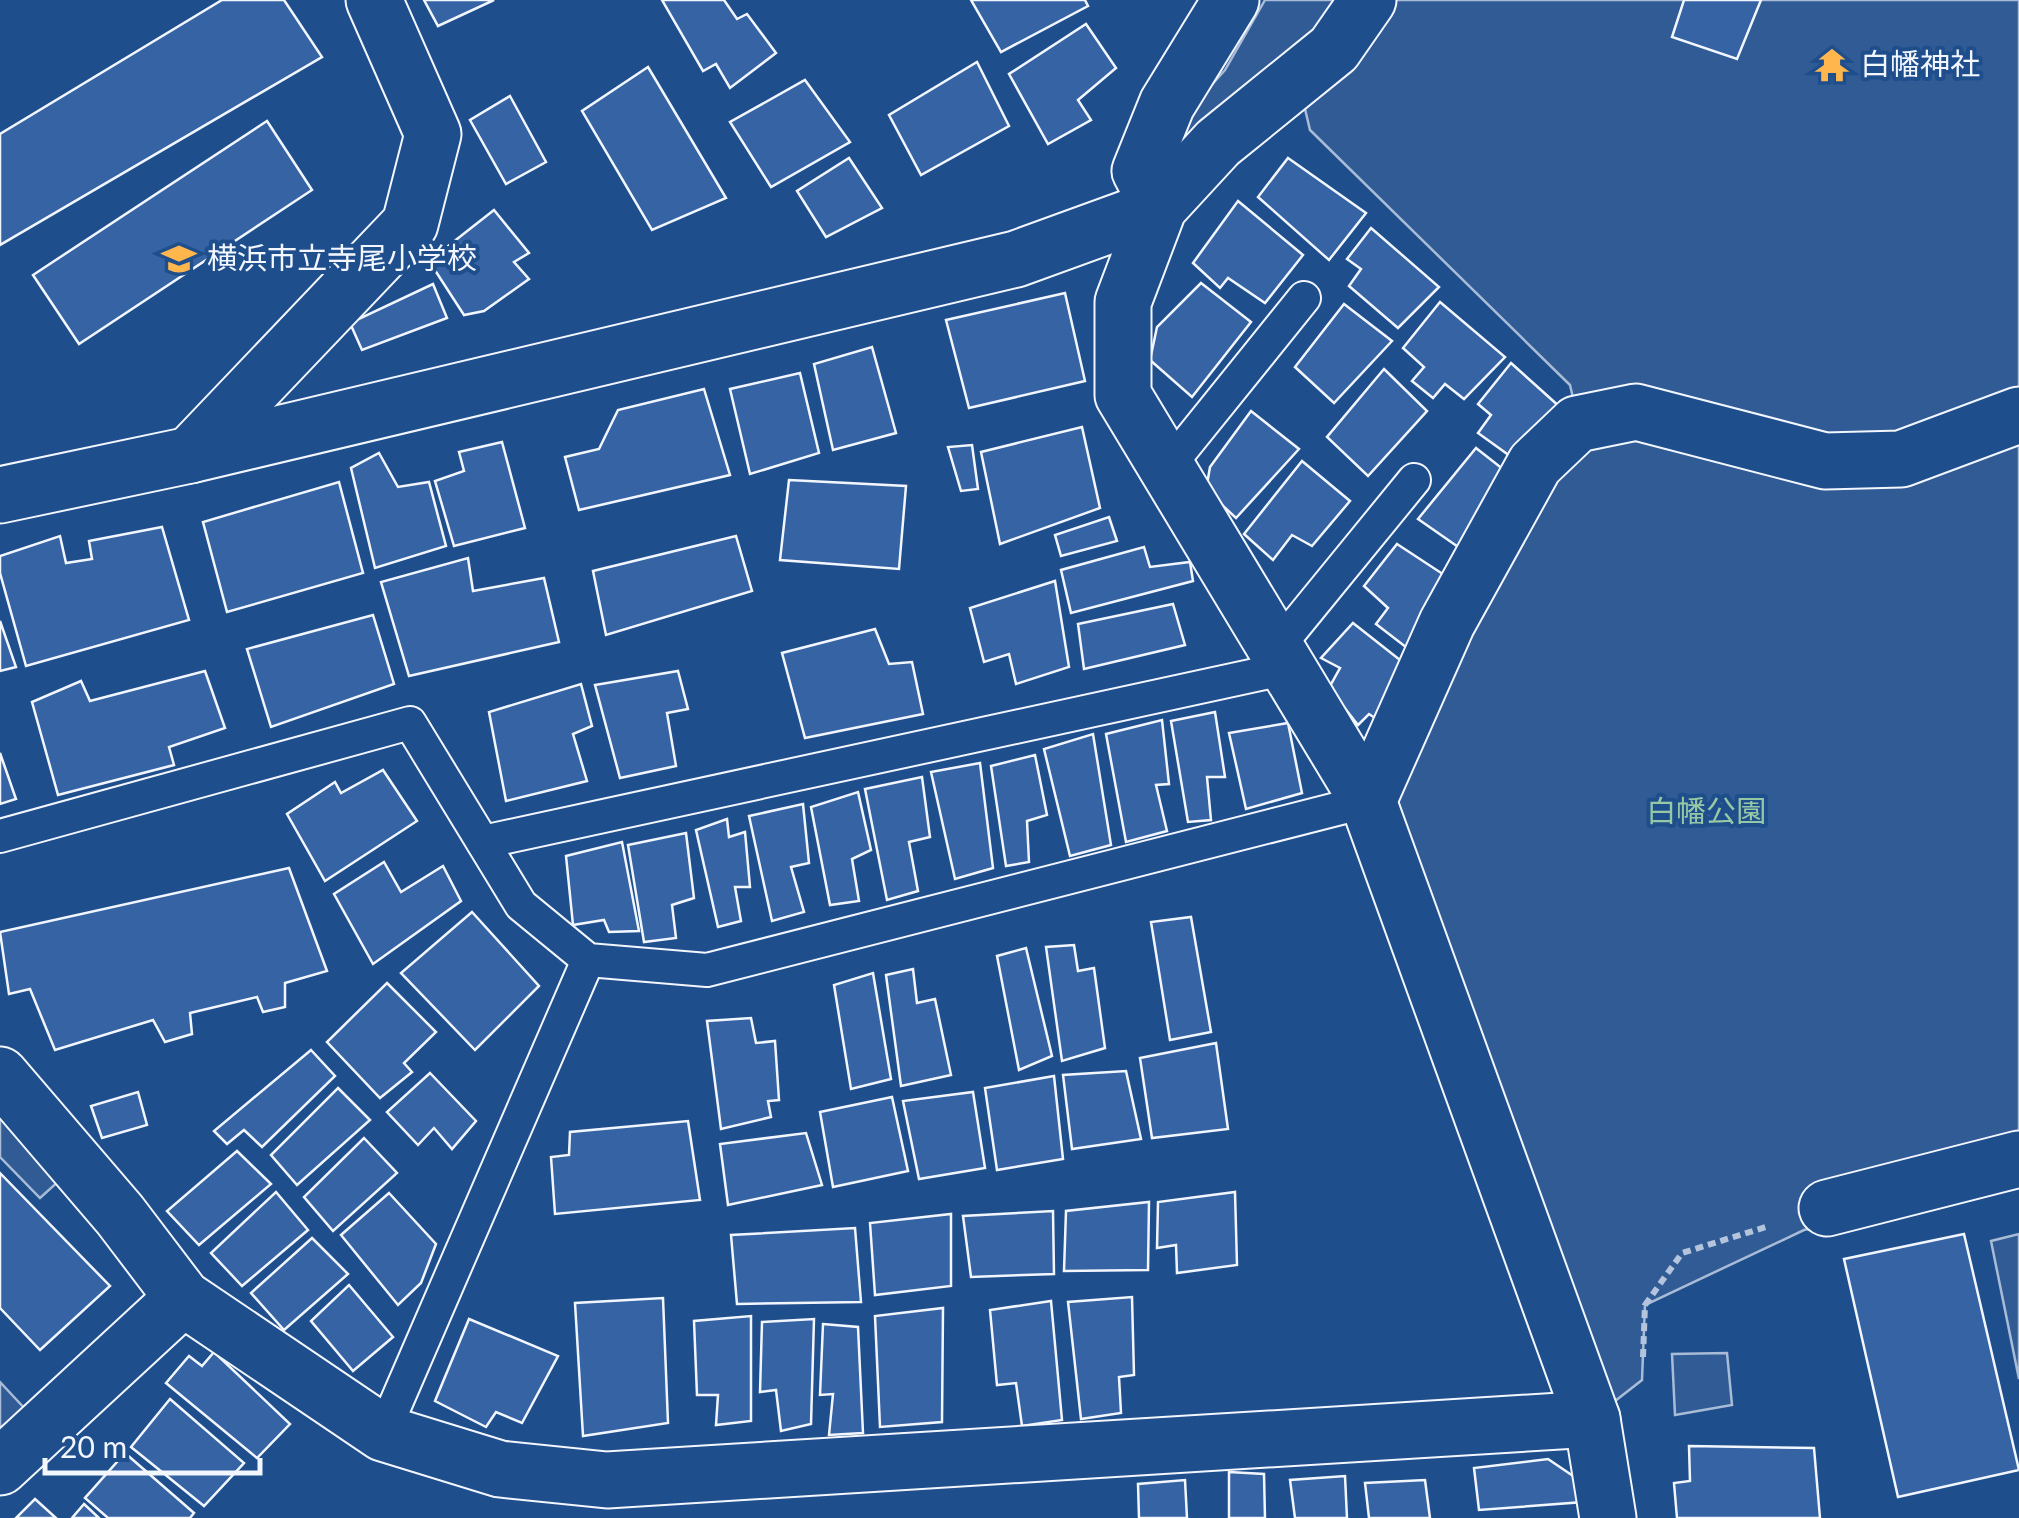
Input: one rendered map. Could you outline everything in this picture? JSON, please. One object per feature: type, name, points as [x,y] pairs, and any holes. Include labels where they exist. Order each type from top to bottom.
[{"type":"street","points":[[190,454],[410,224],[433,134],[374,0]]},
{"type":"street","points":[[1159,207],[1140,171],[1167,104],[1231,0]]},
{"type":"street","points":[[1368,0],[1334,49],[1218,144],[1159,207],[1124,302],[1123,395],[1368,801],[1592,1419],[1608,1518]]},
{"type":"street","points":[[0,495],[190,454],[1016,259],[1159,207]]},
{"type":"street","points":[[1368,801],[1446,623],[1535,464],[1577,424],[1636,412],[1825,461],[1901,459],[2019,415]]},
{"type":"street","points":[[0,1074],[120,1215],[183,1298],[383,1433],[612,1499],[1592,1419]]},
{"type":"street","points":[[1827,1208],[2019,1159]]},
{"type":"street","points":[[0,1466],[183,1298]]},
{"type":"lane","points":[[1167,468],[1304,298]]},
{"type":"lane","points":[[483,842],[1282,658],[1414,480]]},
{"type":"lane","points":[[0,836],[410,723],[521,905],[588,960],[707,970],[1368,801]]},
{"type":"lane","points":[[383,1433],[588,960]]},
{"type":"path","points":[[1592,1419],[1642,1380],[1645,1305],[1682,1253],[1827,1208]]},
{"type":"shaded area","name":"白幡公園","points":[[1265,0],[2019,0],[2019,1180],[1804,1230],[1645,1305],[1642,1380],[1592,1419],[1368,801],[1579,424],[1570,385],[1310,130],[1291,50],[1177,143],[1170,131],[1225,70]]},
{"type":"shaded area","points":[[0,1108],[60,1180],[40,1198],[0,1157]]},
{"type":"shaded area","points":[[2019,1234],[2019,1379],[1991,1241]]},
{"type":"shaded area","points":[[1727,1353],[1732,1405],[1675,1415],[1672,1354]]},
{"type":"shaded area","points":[[0,1382],[27,1411],[0,1430]]},
{"type":"building","points":[[222,0],[284,0],[322,57],[0,245],[0,134]]},
{"type":"building","points":[[424,0],[494,0],[438,26]]},
{"type":"building","points":[[662,0],[724,0],[737,19],[747,14],[776,53],[730,88],[716,64],[703,71]]},
{"type":"building","points":[[971,0],[1085,0],[1088,6],[1001,52]]},
{"type":"building","points":[[1684,0],[1761,0],[1737,59],[1672,37]]},
{"type":"building","points":[[1086,24],[1116,68],[1078,100],[1091,120],[1048,144],[1009,74]]},
{"type":"building","points":[[977,62],[1009,126],[921,175],[889,115]]},
{"type":"building","points":[[648,67],[726,198],[652,230],[582,111]]},
{"type":"building","points":[[805,80],[850,142],[771,187],[730,122]]},
{"type":"building","points":[[510,96],[546,162],[506,184],[470,120]]},
{"type":"building","points":[[267,121],[312,190],[79,344],[33,275]]},
{"type":"building","points":[[849,158],[882,208],[826,237],[797,191]]},
{"type":"building","points":[[1288,158],[1366,213],[1329,260],[1258,197]]},
{"type":"building","points":[[1238,201],[1303,255],[1265,303],[1228,278],[1220,288],[1193,263]]},
{"type":"building","points":[[494,210],[529,253],[514,262],[529,279],[484,311],[464,315],[429,261]]},
{"type":"building","points":[[1371,228],[1439,287],[1398,328],[1349,286],[1361,269],[1347,259]]},
{"type":"building","points":[[1201,283],[1251,322],[1192,397],[1150,360],[1157,327]]},
{"type":"building","points":[[433,284],[447,318],[362,350],[350,323]]},
{"type":"building","points":[[1065,293],[1085,381],[969,408],[946,320]]},
{"type":"building","points":[[1440,302],[1505,357],[1464,399],[1445,384],[1433,398],[1412,381],[1424,367],[1403,348]]},
{"type":"building","points":[[1344,304],[1392,341],[1334,403],[1295,367]]},
{"type":"building","points":[[872,347],[896,433],[833,450],[814,364]]},
{"type":"building","points":[[1511,363],[1561,408],[1517,461],[1478,433],[1491,415],[1478,404]]},
{"type":"building","points":[[1384,369],[1427,411],[1368,476],[1327,437]]},
{"type":"building","points":[[800,373],[819,453],[750,474],[730,389]]},
{"type":"building","points":[[704,389],[730,475],[579,510],[565,457],[599,449],[618,410]]},
{"type":"building","points":[[1251,411],[1299,449],[1236,518],[1206,490],[1210,467]]},
{"type":"building","points":[[1082,427],[1100,508],[1000,544],[981,452]]},
{"type":"building","points":[[502,442],[525,528],[454,546],[435,481],[464,471],[459,452]]},
{"type":"building","points":[[972,445],[978,489],[961,491],[948,447]]},
{"type":"building","points":[[1476,448],[1513,477],[1464,551],[1418,519]]},
{"type":"building","points":[[379,453],[398,487],[429,482],[446,546],[375,568],[351,468]]},
{"type":"building","points":[[1302,461],[1350,501],[1312,546],[1292,535],[1273,560],[1244,534]]},
{"type":"building","points":[[789,480],[906,486],[899,569],[780,560]]},
{"type":"building","points":[[339,482],[363,573],[227,612],[203,522]]},
{"type":"building","points":[[1109,517],[1117,541],[1061,556],[1055,535]]},
{"type":"building","points":[[162,527],[189,620],[26,666],[0,573],[0,556],[60,536],[66,563],[92,559],[89,541]]},
{"type":"building","points":[[736,536],[752,591],[606,635],[593,571]]},
{"type":"building","points":[[1397,544],[1455,582],[1411,651],[1376,624],[1388,608],[1364,586]]},
{"type":"building","points":[[1144,547],[1150,567],[1190,562],[1193,581],[1071,613],[1061,570]]},
{"type":"building","points":[[468,558],[473,591],[544,578],[559,642],[409,676],[381,582]]},
{"type":"building","points":[[1055,581],[1069,667],[1016,684],[1009,654],[984,662],[970,608]]},
{"type":"building","points":[[1173,604],[1185,645],[1084,669],[1078,624]]},
{"type":"building","points":[[373,615],[394,684],[271,727],[247,649]]},
{"type":"building","points":[[0,621],[16,667],[0,671]]},
{"type":"building","points":[[1353,623],[1414,671],[1381,722],[1369,714],[1358,725],[1329,688],[1340,668],[1321,658]]},
{"type":"building","points":[[875,629],[889,664],[912,662],[923,714],[805,738],[782,653]]},
{"type":"building","points":[[205,671],[225,728],[169,747],[174,765],[58,795],[32,702],[81,681],[90,701]]},
{"type":"building","points":[[678,671],[688,709],[667,713],[676,766],[620,778],[595,685]]},
{"type":"building","points":[[581,684],[592,726],[573,734],[587,781],[506,801],[489,712]]},
{"type":"building","points":[[1215,712],[1225,777],[1207,777],[1211,820],[1188,822],[1171,721]]},
{"type":"building","points":[[1162,720],[1169,784],[1156,785],[1167,831],[1126,842],[1106,734]]},
{"type":"building","points":[[1288,723],[1302,793],[1246,809],[1229,733]]},
{"type":"building","points":[[1093,734],[1111,845],[1070,856],[1044,749]]},
{"type":"building","points":[[0,753],[16,799],[0,804]]},
{"type":"building","points":[[1035,755],[1047,815],[1027,821],[1029,862],[1006,866],[991,766]]},
{"type":"building","points":[[980,763],[993,868],[955,879],[931,772]]},
{"type":"building","points":[[383,770],[417,821],[325,881],[287,814],[335,782],[341,793]]},
{"type":"building","points":[[922,777],[930,837],[909,842],[918,891],[887,900],[865,789]]},
{"type":"building","points":[[858,792],[871,850],[852,859],[859,901],[830,905],[811,807]]},
{"type":"building","points":[[803,804],[809,863],[791,867],[804,912],[772,921],[749,816]]},
{"type":"building","points":[[727,819],[729,837],[745,832],[750,887],[735,887],[741,921],[718,927],[696,830]]},
{"type":"building","points":[[686,833],[694,898],[672,905],[676,938],[644,942],[628,845]]},
{"type":"building","points":[[622,842],[639,931],[609,932],[604,920],[573,925],[566,856]]},
{"type":"building","points":[[384,862],[401,892],[443,866],[461,901],[373,964],[334,894]]},
{"type":"building","points":[[289,868],[327,971],[285,983],[285,1007],[263,1012],[257,997],[190,1013],[192,1034],[165,1042],[153,1020],[55,1050],[30,989],[9,994],[0,932]]},
{"type":"building","points":[[472,912],[539,986],[475,1050],[401,973]]},
{"type":"building","points":[[1191,917],[1211,1032],[1170,1040],[1151,922]]},
{"type":"building","points":[[1074,945],[1078,971],[1094,968],[1105,1048],[1062,1061],[1046,947]]},
{"type":"building","points":[[1026,948],[1052,1056],[1019,1070],[997,956]]},
{"type":"building","points":[[913,969],[917,1003],[935,999],[951,1075],[901,1086],[886,975]]},
{"type":"building","points":[[873,973],[891,1079],[851,1089],[834,985]]},
{"type":"building","points":[[387,983],[436,1032],[404,1063],[412,1072],[380,1098],[327,1042]]},
{"type":"building","points":[[751,1018],[756,1043],[775,1041],[779,1100],[768,1101],[771,1117],[721,1129],[707,1021]]},
{"type":"building","points":[[1216,1043],[1228,1129],[1152,1138],[1140,1058]]},
{"type":"building","points":[[311,1050],[335,1076],[262,1147],[244,1130],[227,1144],[214,1131]]},
{"type":"building","points":[[1126,1071],[1141,1139],[1072,1149],[1063,1075]]},
{"type":"building","points":[[430,1073],[476,1121],[452,1149],[434,1128],[418,1145],[387,1112]]},
{"type":"building","points":[[1054,1076],[1063,1159],[997,1170],[985,1088]]},
{"type":"building","points":[[338,1088],[370,1120],[297,1185],[271,1155]]},
{"type":"building","points":[[138,1092],[147,1125],[102,1138],[91,1106]]},
{"type":"building","points":[[973,1092],[985,1168],[919,1179],[903,1101]]},
{"type":"building","points":[[892,1097],[908,1171],[833,1187],[820,1112]]},
{"type":"building","points":[[688,1121],[700,1200],[555,1214],[551,1157],[569,1155],[570,1132]]},
{"type":"building","points":[[806,1133],[822,1185],[728,1205],[720,1144]]},
{"type":"building","points":[[364,1138],[397,1173],[333,1231],[304,1197]]},
{"type":"building","points":[[237,1151],[271,1184],[199,1245],[167,1211]]},
{"type":"building","points":[[0,1173],[110,1286],[40,1350],[0,1308]]},
{"type":"building","points":[[276,1192],[308,1230],[242,1286],[211,1253]]},
{"type":"building","points":[[1235,1192],[1237,1265],[1177,1273],[1176,1245],[1157,1248],[1158,1202]]},
{"type":"building","points":[[389,1193],[436,1244],[421,1283],[398,1305],[341,1235]]},
{"type":"building","points":[[1149,1202],[1148,1270],[1064,1271],[1066,1211]]},
{"type":"building","points":[[1053,1211],[1054,1274],[971,1277],[963,1216]]},
{"type":"building","points":[[951,1214],[951,1286],[875,1295],[870,1223]]},
{"type":"building","points":[[855,1228],[861,1302],[737,1304],[731,1235]]},
{"type":"building","points":[[1964,1234],[2019,1470],[1898,1497],[1844,1259]]},
{"type":"building","points":[[312,1238],[348,1274],[284,1330],[251,1293]]},
{"type":"building","points":[[349,1285],[393,1337],[353,1371],[311,1321]]},
{"type":"building","points":[[1132,1297],[1134,1375],[1119,1377],[1121,1413],[1081,1419],[1068,1302]]},
{"type":"building","points":[[663,1298],[668,1423],[583,1436],[575,1303]]},
{"type":"building","points":[[1051,1301],[1062,1420],[1022,1426],[1016,1383],[997,1385],[990,1310]]},
{"type":"building","points":[[943,1308],[942,1422],[880,1427],[875,1316]]},
{"type":"building","points":[[751,1316],[751,1421],[716,1425],[718,1395],[697,1395],[694,1321]]},
{"type":"building","points":[[469,1319],[558,1356],[522,1423],[496,1412],[486,1427],[435,1401]]},
{"type":"building","points":[[814,1319],[811,1424],[781,1431],[776,1390],[760,1392],[762,1322]]},
{"type":"building","points":[[823,1324],[858,1327],[863,1433],[829,1435],[833,1394],[820,1395]]},
{"type":"building","points":[[214,1352],[290,1424],[257,1458],[166,1383],[189,1356],[202,1366]]},
{"type":"building","points":[[170,1399],[244,1463],[204,1506],[131,1447]]},
{"type":"building","points":[[1689,1446],[1814,1448],[1820,1518],[1677,1518],[1674,1483],[1690,1481]]},
{"type":"building","points":[[125,1453],[194,1513],[190,1518],[108,1518],[85,1498]]},
{"type":"building","points":[[1548,1459],[1579,1480],[1583,1502],[1479,1510],[1474,1468]]},
{"type":"building","points":[[1229,1472],[1264,1474],[1265,1518],[1229,1518]]},
{"type":"building","points":[[1345,1476],[1347,1518],[1295,1518],[1290,1480]]},
{"type":"building","points":[[1185,1480],[1187,1518],[1139,1518],[1138,1484]]},
{"type":"building","points":[[1425,1480],[1430,1518],[1369,1518],[1365,1483]]},
{"type":"building","points":[[35,1499],[56,1518],[16,1518]]},
{"type":"building","points":[[84,1504],[99,1518],[72,1518]]},
{"type":"place","name":"白幡神社","points":[[1832,65]]},
{"type":"place","name":"横浜市立寺尾小学校","points":[[179,259]]}]
